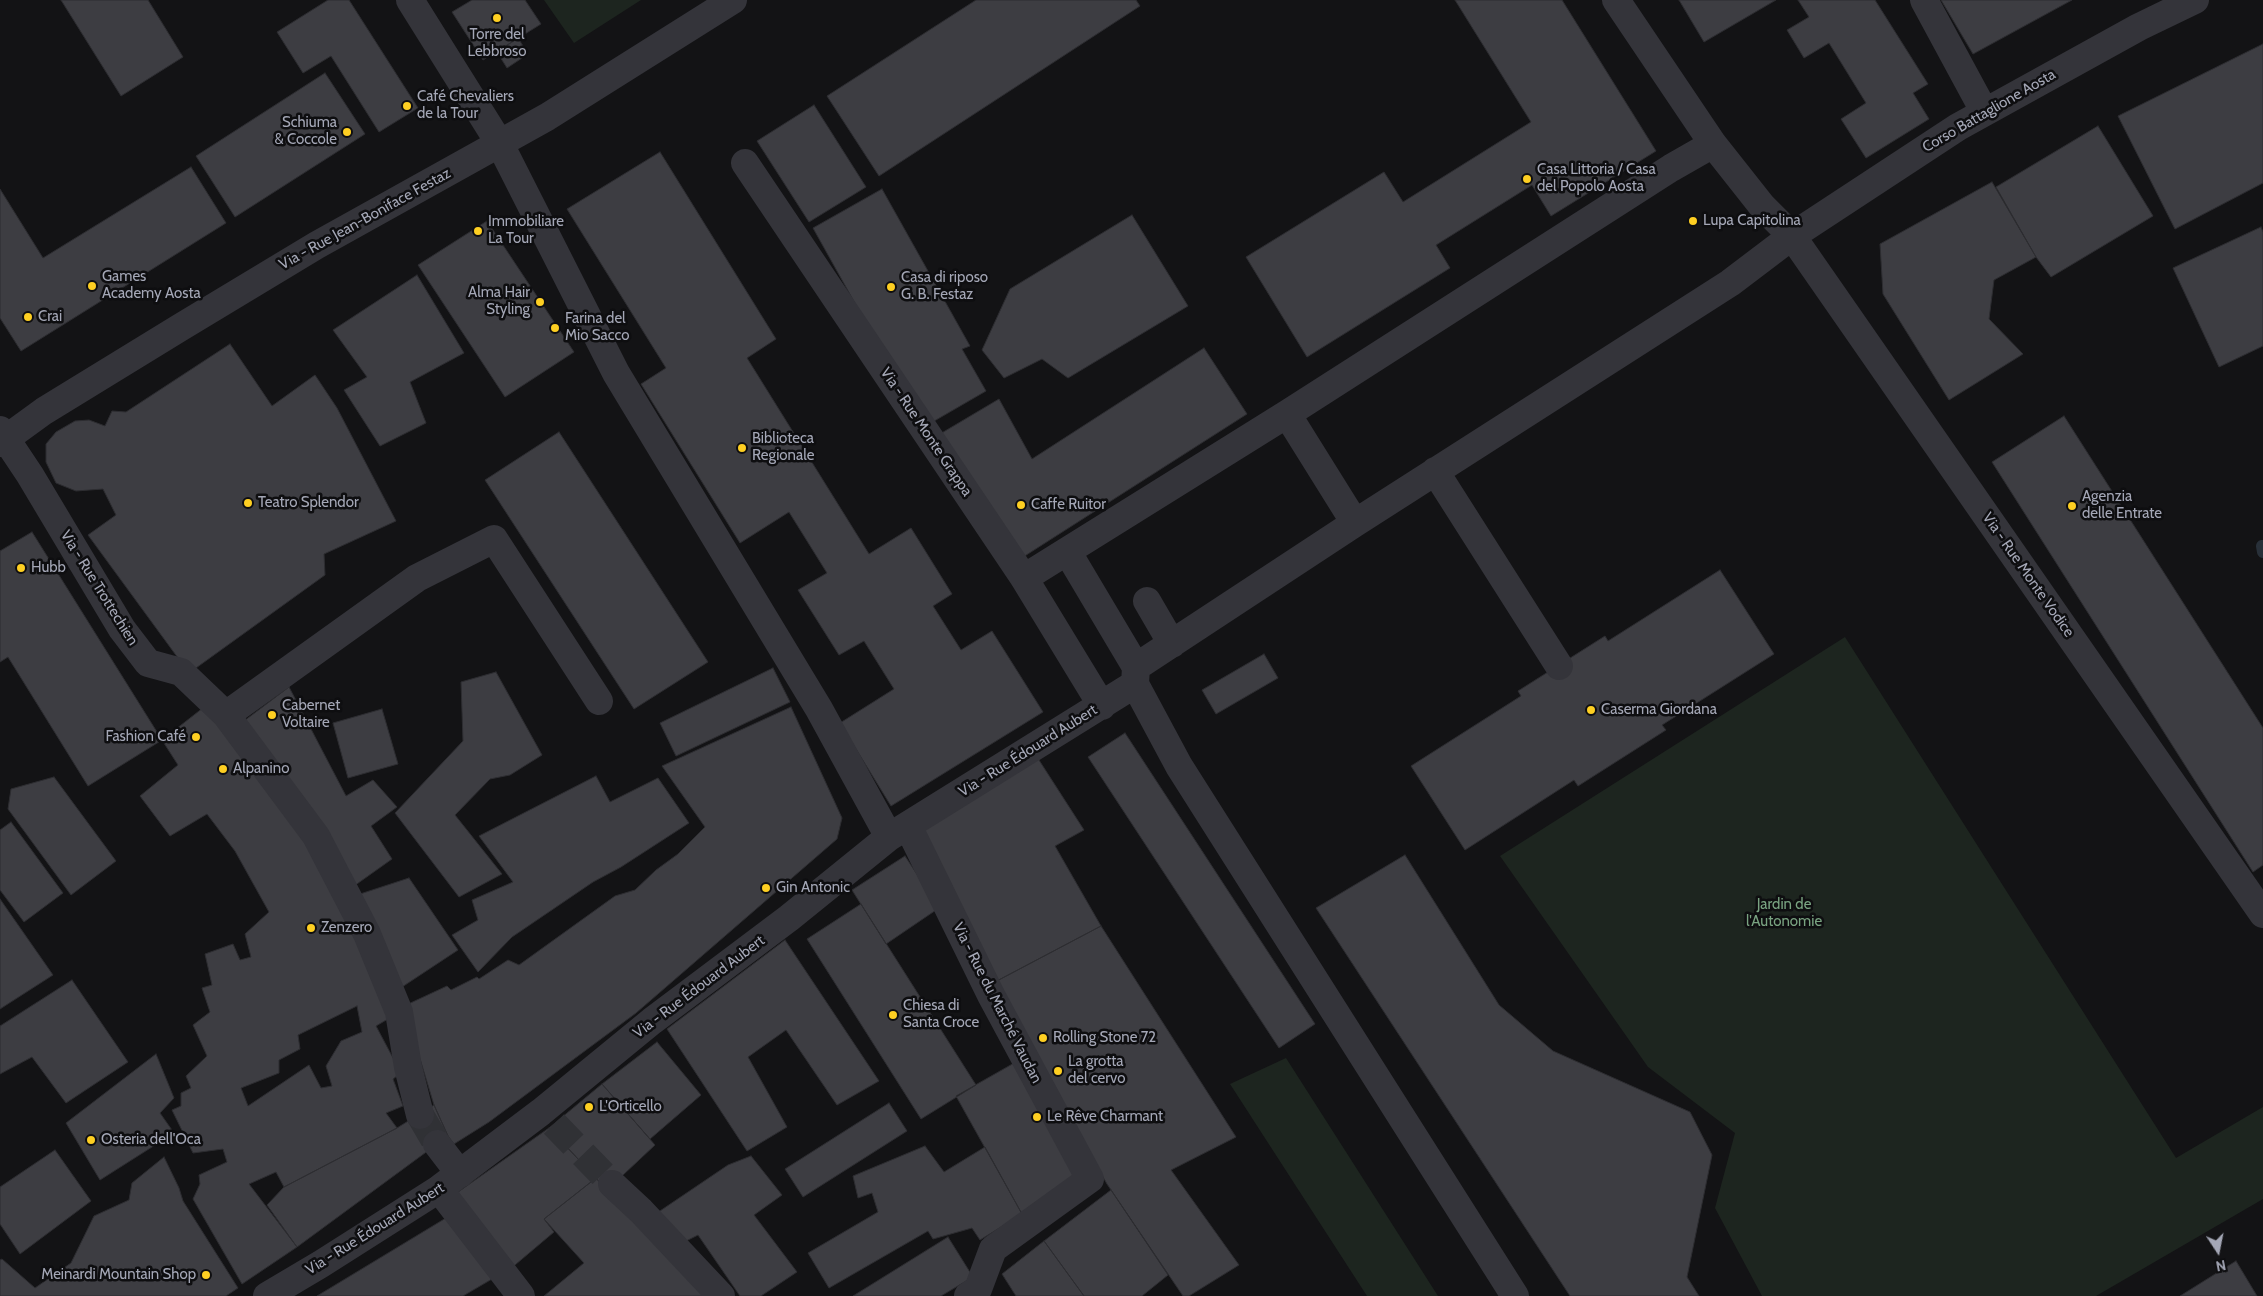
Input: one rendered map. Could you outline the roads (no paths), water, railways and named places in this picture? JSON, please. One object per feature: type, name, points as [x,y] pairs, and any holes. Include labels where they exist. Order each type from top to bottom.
[{"type":"street","name":"Via - Rue du Marché Vaudan","points":[[410,0],[500,144],[616,373],[791,664],[898,831],[991,994],[1090,1179],[994,1249],[978,1289],[968,1296]]},
{"type":"street","name":"Via - Rue Jean-Boniface Festaz","points":[[2,438],[317,245],[547,117],[733,0]]},
{"type":"street","name":"Via - Rue Monte Vodice","points":[[1616,0],[1714,144],[1762,206],[1792,236],[2262,910]]},
{"type":"street","points":[[1924,0],[1984,111]]},
{"type":"street","name":"Corso Battaglione Aosta","points":[[1435,472],[1730,283],[1792,236],[1984,111],[2139,27],[2195,0]]},
{"type":"street","points":[[1024,578],[1287,414],[1671,168],[1714,144]]},
{"type":"street","name":"Via - Rue Monte Grappa","points":[[744,163],[1024,578],[1102,706]]},
{"type":"street","points":[[1287,414],[1355,522]]},
{"type":"street","name":"Via - Rue Trottechien","points":[[2,438],[30,474],[122,629],[148,663],[181,672],[226,715],[316,836],[367,934],[399,1012],[408,1067],[420,1115]]},
{"type":"street","points":[[1435,472],[1559,666]]},
{"type":"street","name":"Via - Rue Édouard Aubert","points":[[267,1296],[321,1264],[547,1118],[652,1021],[782,924],[898,831],[1102,706],[1172,644],[1355,522],[1435,472]]},
{"type":"street","points":[[226,715],[417,578],[494,539],[599,701]]},
{"type":"street","points":[[1067,551],[1135,676],[1179,766],[1515,1296]]},
{"type":"street","points":[[1147,601],[1172,644]]},
{"type":"street","points":[[437,1144],[449,1181],[521,1296]]},
{"type":"street","points":[[612,1184],[641,1211],[721,1296]]},
{"type":"waterway","points":[[2262,546],[2263,552]]},
{"type":"tunnel","points":[[420,1115],[437,1144]]},
{"type":"tunnel","points":[[554,1124],[612,1184]]},
{"type":"place","name":"Torre del Lebbroso","points":[[497,18]]},
{"type":"place","name":"Café Chevaliers de la Tour","points":[[407,106]]},
{"type":"place","name":"Schiuma & Coccole","points":[[347,132]]},
{"type":"place","name":"Casa Littoria / Casa del Popolo Aosta","points":[[1527,179]]},
{"type":"place","name":"Lupa Capitolina","points":[[1693,221]]},
{"type":"place","name":"Immobiliare La Tour","points":[[478,231]]},
{"type":"place","name":"Games Academy Aosta","points":[[92,286]]},
{"type":"place","name":"Casa di riposo G. B. Festaz","points":[[891,287]]},
{"type":"place","name":"Alma Hair Styling","points":[[540,302]]},
{"type":"place","name":"Crai","points":[[28,317]]},
{"type":"place","name":"Farina del Mio Sacco","points":[[555,328]]},
{"type":"place","name":"Biblioteca Regionale","points":[[742,448]]},
{"type":"place","name":"Teatro Splendor","points":[[248,503]]},
{"type":"place","name":"Caffe Ruitor","points":[[1021,505]]},
{"type":"place","name":"Agenzia delle Entrate","points":[[2072,506]]},
{"type":"place","name":"Hubb","points":[[21,568]]},
{"type":"place","name":"Caserma Giordana","points":[[1591,710]]},
{"type":"place","name":"Cabernet Voltaire","points":[[272,715]]},
{"type":"place","name":"Fashion Café","points":[[196,737]]},
{"type":"place","name":"Alpanino","points":[[223,769]]},
{"type":"place","name":"Gin Antonic","points":[[766,888]]},
{"type":"place","name":"Zenzero","points":[[311,928]]},
{"type":"place","name":"Chiesa di Santa Croce","points":[[893,1015]]},
{"type":"place","name":"Rolling Stone 72","points":[[1043,1038]]},
{"type":"place","name":"La grotta del cervo","points":[[1058,1071]]},
{"type":"place","name":"L'Orticello","points":[[589,1107]]},
{"type":"place","name":"Le Rêve Charmant","points":[[1037,1117]]},
{"type":"place","name":"Osteria dell'Oca","points":[[91,1140]]},
{"type":"place","name":"Meinardi Mountain Shop","points":[[206,1275]]},
{"type":"park label","name":"Jardin de l'Autonomie","points":[[1784,914]]}]
